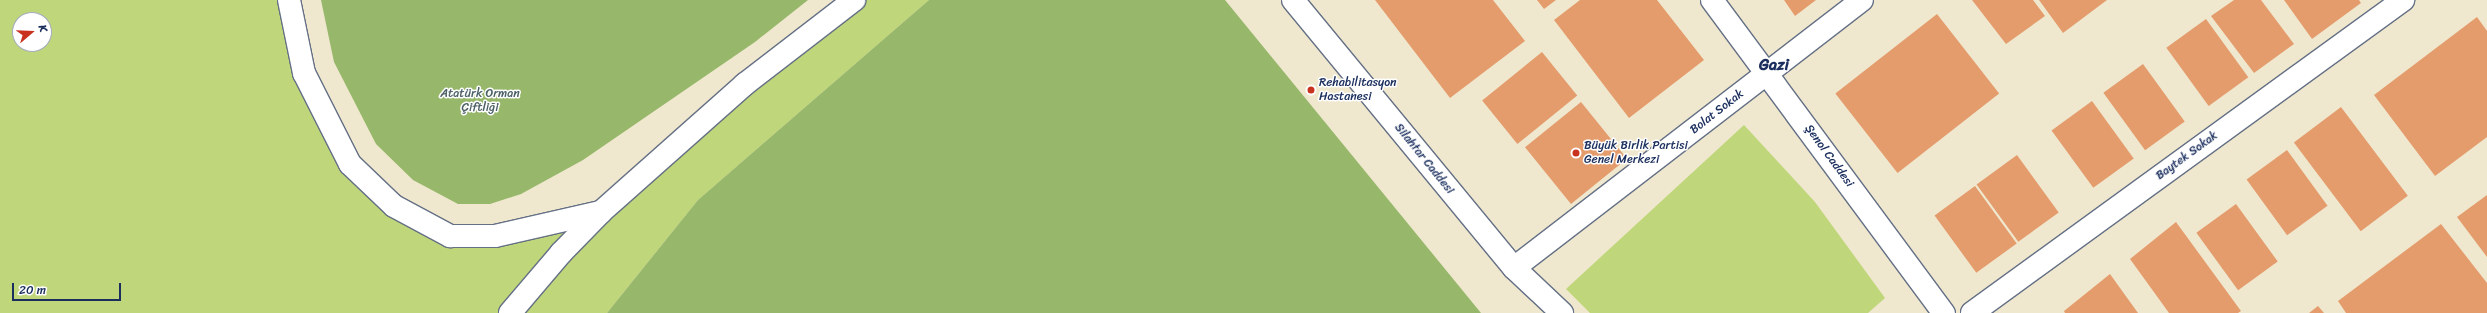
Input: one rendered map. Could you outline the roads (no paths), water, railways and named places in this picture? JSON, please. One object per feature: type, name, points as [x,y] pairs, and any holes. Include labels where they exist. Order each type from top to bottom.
[{"type":"street","points":[[289,0],[304,73],[350,164],[394,206],[450,236],[496,236],[601,212]]},
{"type":"street","points":[[510,313],[556,259],[601,212],[745,84],[854,0]]},
{"type":"street","name":"Silahtar Caddesi","points":[[1293,0],[1514,268],[1562,313]]},
{"type":"street","name":"Şenol Caddesi","points":[[1712,0],[1768,73],[1944,313]]},
{"type":"street","name":"Bolat Sokak","points":[[1514,268],[1862,0]]},
{"type":"street","name":"Baytek Sokak","points":[[1972,313],[2403,0]]},
{"type":"place","name":"Rehabilitasyon Hastanesi","points":[[1311,90]]},
{"type":"place","name":"Büyük Birlik Partisi Genel Merkezi","points":[[1576,153]]},
{"type":"district","name":"Gazi","points":[[1774,65]]},
{"type":"park label","name":"Atatürk Orman Çiftliği","points":[[480,101]]}]
